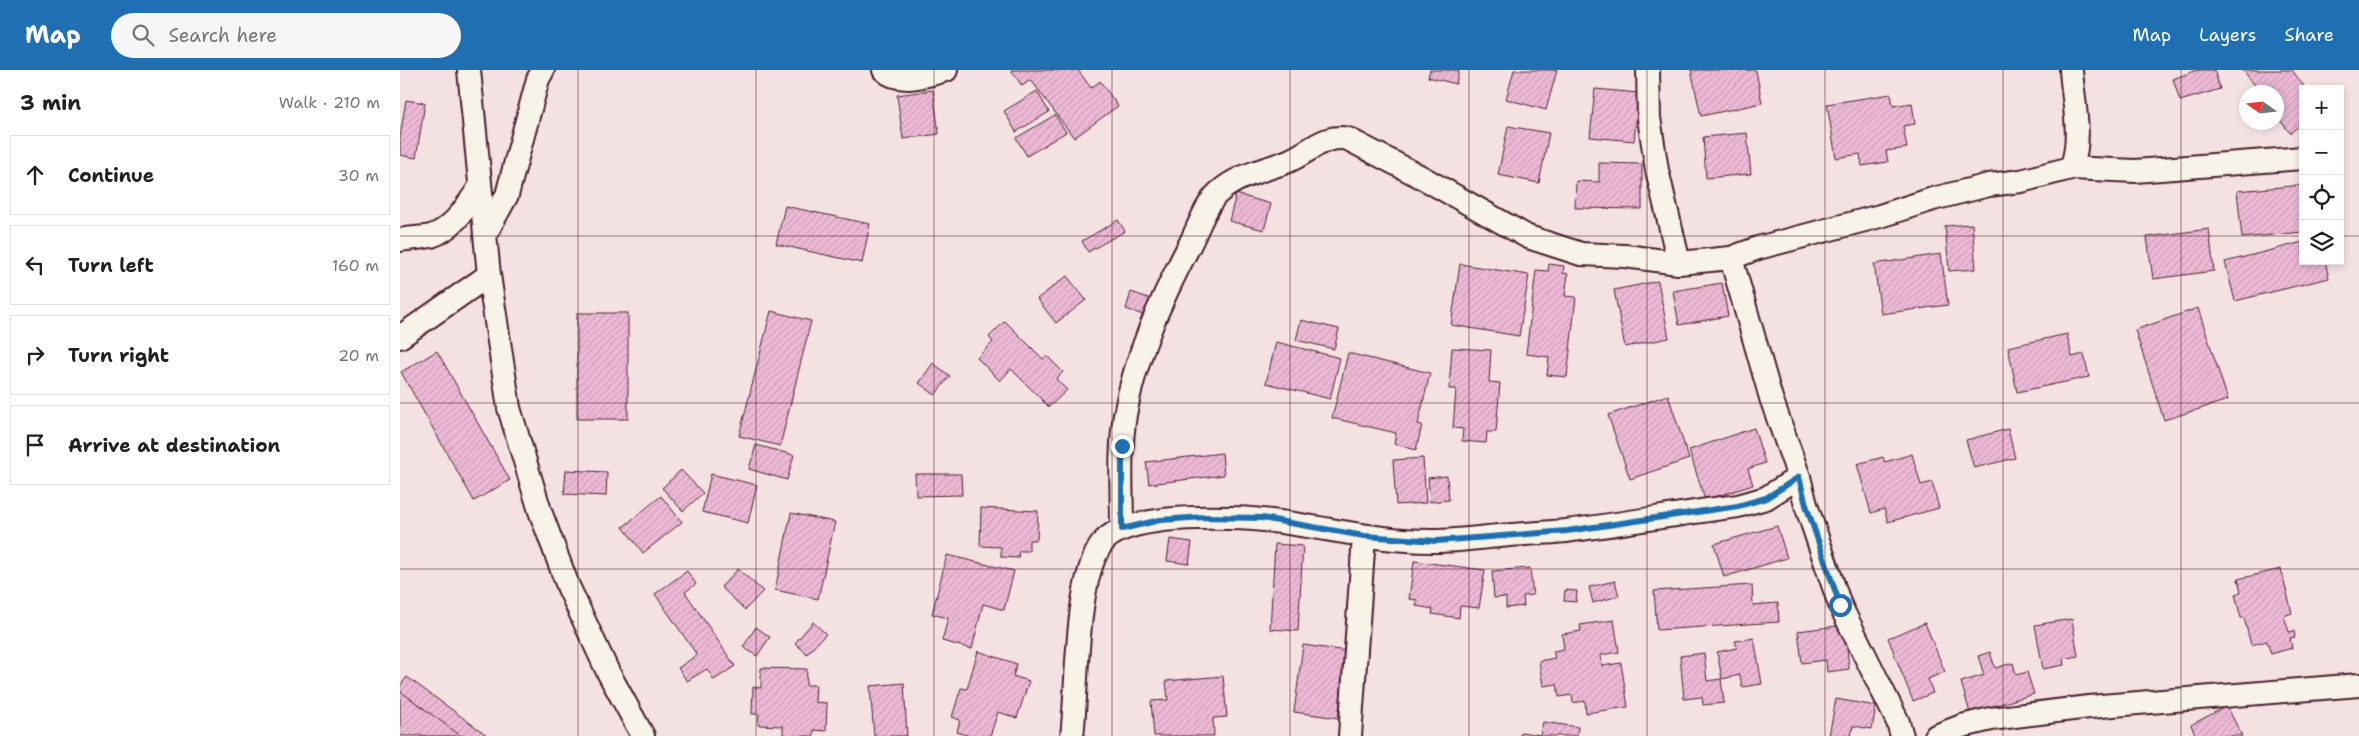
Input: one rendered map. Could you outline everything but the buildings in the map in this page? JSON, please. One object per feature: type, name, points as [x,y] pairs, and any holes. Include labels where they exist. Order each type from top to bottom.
[{"type":"street","points":[[469,70],[489,275],[509,408],[540,511],[568,586],[608,672],[643,736]]},
{"type":"street","points":[[486,233],[507,195],[538,79],[543,70]]},
{"type":"street","points":[[884,70],[903,78],[924,77],[946,70]]},
{"type":"street","points":[[1648,70],[1649,118],[1656,161],[1679,263]]},
{"type":"street","points":[[2071,70],[2077,142],[2076,154],[2071,168]]},
{"type":"street","points":[[1122,529],[1122,446],[1125,416],[1132,383],[1144,348],[1182,259],[1210,204],[1222,189],[1245,175],[1287,162],[1305,154],[1328,139],[1338,137],[1348,139],[1423,178],[1528,237],[1581,254],[1625,256],[1679,263],[1731,258],[1758,248],[1880,216],[1933,199],[1989,185],[2021,181],[2071,168],[2135,171],[2299,158]]},
{"type":"street","points":[[400,240],[432,235],[444,228],[458,218],[480,188]]},
{"type":"street","points":[[1731,258],[1771,398],[1799,477],[1806,505],[1840,605],[1898,722],[1902,736]]},
{"type":"street","points":[[400,337],[489,275]]},
{"type":"street","points":[[1072,736],[1080,629],[1088,574],[1099,548],[1106,538],[1122,529],[1160,520],[1205,517],[1262,518],[1364,536],[1436,541],[1567,531],[1738,506],[1766,498],[1799,477]]},
{"type":"street","points":[[1350,736],[1364,536]]},
{"type":"street","points":[[1936,736],[1962,726],[1991,719],[2089,707],[2359,685]]},
{"type":"route","points":[[1122,446],[1122,529],[1160,520],[1205,517],[1262,518],[1364,536],[1436,541],[1567,531],[1738,506],[1766,498],[1799,477],[1806,505],[1840,605]]}]
